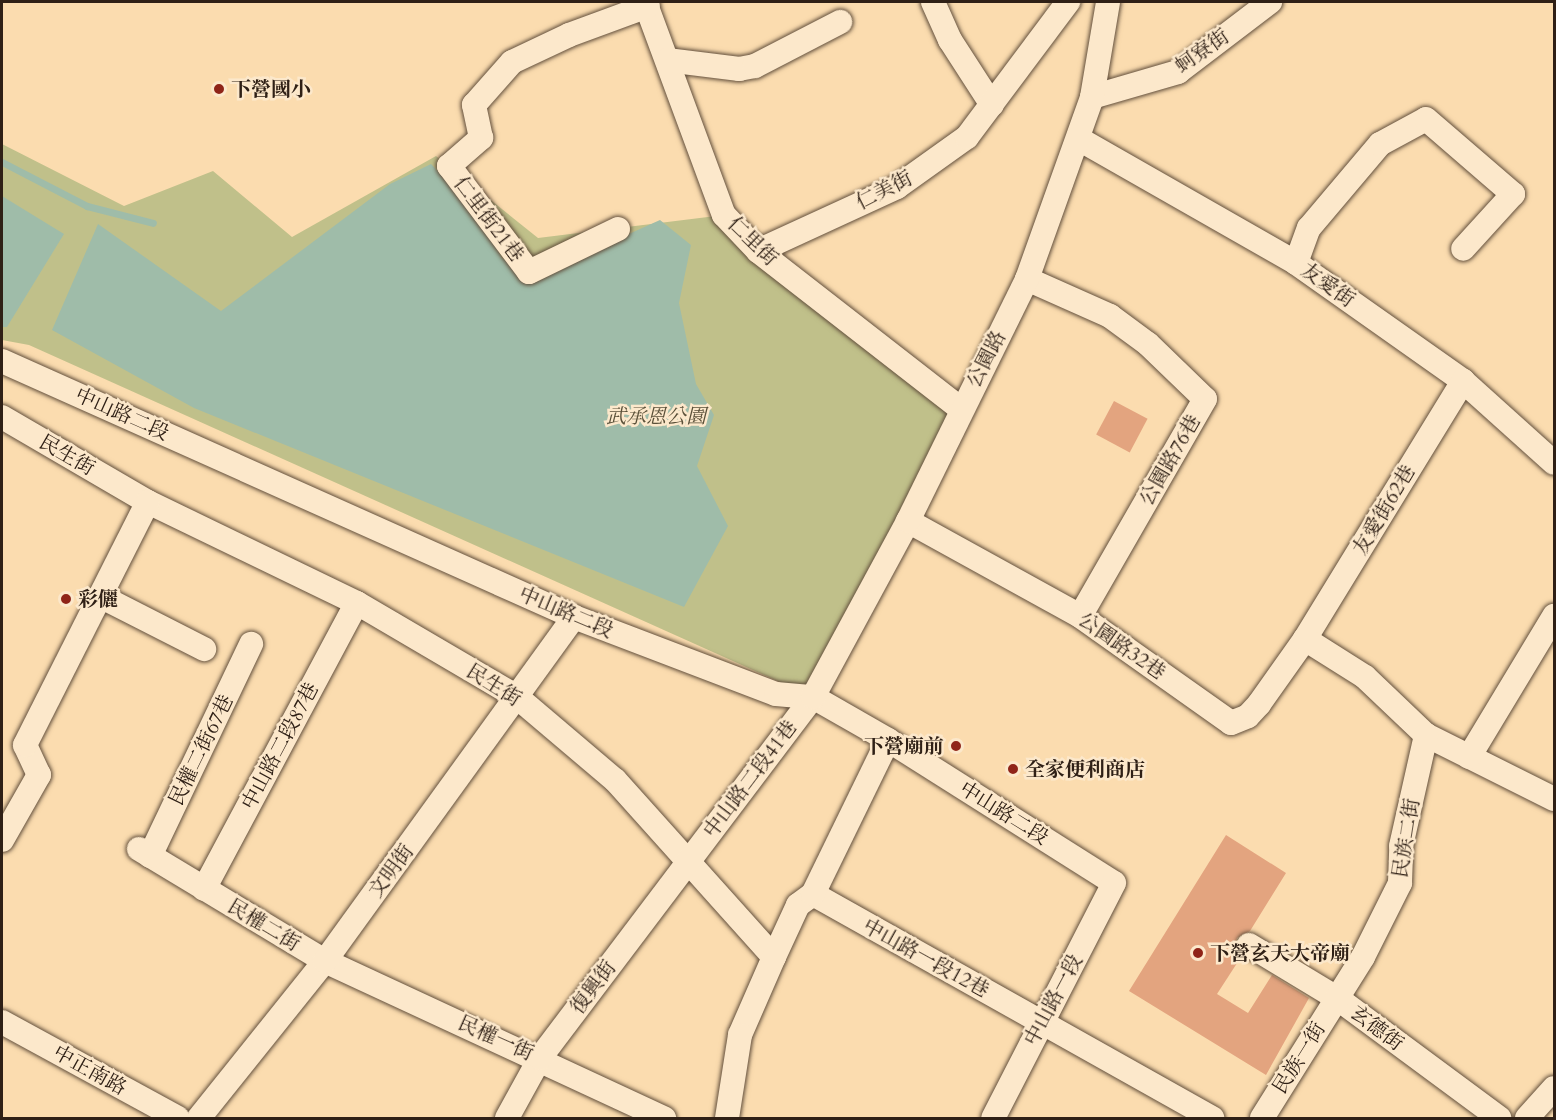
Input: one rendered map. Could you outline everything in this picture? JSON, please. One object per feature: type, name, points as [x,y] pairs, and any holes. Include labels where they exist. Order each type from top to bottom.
[{"type":"street","points":[[933,2],[950,39],[992,105]]},
{"type":"street","name":"仁美街","points":[[758,250],[897,187],[967,137],[1068,2]]},
{"type":"street","name":"公園路","points":[[813,697],[908,521],[960,408],[1027,279],[1079,139],[1092,97],[1108,2]]},
{"type":"street","name":"蚵寮街","points":[[1092,97],[1178,72],[1270,2]]},
{"type":"street","name":"仁里街","points":[[646,4],[724,215],[758,250],[960,408]]},
{"type":"street","name":"仁里街21巷","points":[[618,229],[529,272],[449,166],[481,138],[474,105],[512,62],[569,35],[646,4]]},
{"type":"street","points":[[667,60],[739,69],[755,66],[840,22]]},
{"type":"street","points":[[1296,263],[1309,228],[1380,144],[1426,119],[1513,194],[1463,249]]},
{"type":"street","name":"友愛街","points":[[1079,139],[1296,263],[1463,381],[1554,463]]},
{"type":"street","name":"公園路76巷","points":[[1027,279],[1110,316],[1148,344],[1206,399],[1080,616]]},
{"type":"street","name":"中山路二段","points":[[2,363],[574,617],[777,694],[813,697],[888,740],[1114,883]]},
{"type":"street","name":"友愛街62巷","points":[[1305,639],[1463,381]]},
{"type":"street","name":"民生街","points":[[2,417],[148,502],[357,603],[517,697],[615,780],[774,957]]},
{"type":"street","points":[[2,840],[39,775],[25,745],[148,502]]},
{"type":"street","name":"公園路32巷","points":[[908,521],[1080,616],[1231,723],[1248,716],[1259,704],[1305,639]]},
{"type":"street","points":[[100,596],[204,649]]},
{"type":"street","name":"中山路二段87巷","points":[[204,889],[357,603]]},
{"type":"street","points":[[1469,757],[1554,616]]},
{"type":"street","name":"文明街","points":[[200,1119],[325,961],[574,617]]},
{"type":"street","points":[[1305,639],[1365,677],[1426,735],[1554,800]]},
{"type":"street","name":"民權二街67巷","points":[[144,853],[251,644]]},
{"type":"street","name":"中山路二段41巷","points":[[688,862],[813,697]]},
{"type":"street","name":"民族二街","points":[[1337,998],[1363,957],[1400,883],[1401,846],[1426,735]]},
{"type":"street","points":[[727,1119],[740,1035],[798,905],[813,894],[888,740]]},
{"type":"street","name":"民權二街","points":[[144,853],[325,961]]},
{"type":"street","name":"復興街","points":[[507,1119],[540,1058],[688,862]]},
{"type":"street","name":"中山路一段","points":[[993,1119],[1040,1022],[1114,883]]},
{"type":"street","name":"中山路一段12巷","points":[[813,894],[1212,1119]]},
{"type":"street","name":"玄德街","points":[[1249,945],[1337,998],[1499,1119]]},
{"type":"street","name":"民權一街","points":[[325,961],[540,1058],[664,1119]]},
{"type":"street","name":"民族一街","points":[[1262,1119],[1337,998]]},
{"type":"street","name":"中正南路","points":[[2,1022],[178,1119]]},
{"type":"street","points":[[1527,1119],[1554,1088]]},
{"type":"green space","name":"武承恩公園","points":[[2,144],[124,206],[213,171],[292,237],[436,156],[538,238],[724,215],[960,408],[813,697],[29,345],[2,340]]},
{"type":"shaded area","points":[[431,164],[473,207],[502,258],[531,278],[660,220],[691,245],[679,303],[696,384],[714,415],[697,466],[728,526],[684,607],[194,408],[52,330],[98,224],[221,311],[390,184]]},
{"type":"shaded area","points":[[2,196],[64,234],[7,327],[2,327]]},
{"type":"building","points":[[1114,401],[1148,419],[1130,452],[1096,435]]},
{"type":"building","name":"下營玄天大帝廟","points":[[1226,835],[1286,873],[1250,931],[1237,938],[1235,945],[1241,957],[1217,994],[1248,1013],[1272,975],[1309,998],[1266,1075],[1129,991]]},
{"type":"waterway","points":[[2,162],[87,206],[153,223]]},
{"type":"place","name":"下營國小","points":[[219,89]]},
{"type":"place","name":"彩儷","points":[[66,599]]},
{"type":"place","name":"下營廟前","points":[[956,746]]},
{"type":"place","name":"全家便利商店","points":[[1013,769]]},
{"type":"place","name":"下營玄天大帝廟","points":[[1198,953]]}]
